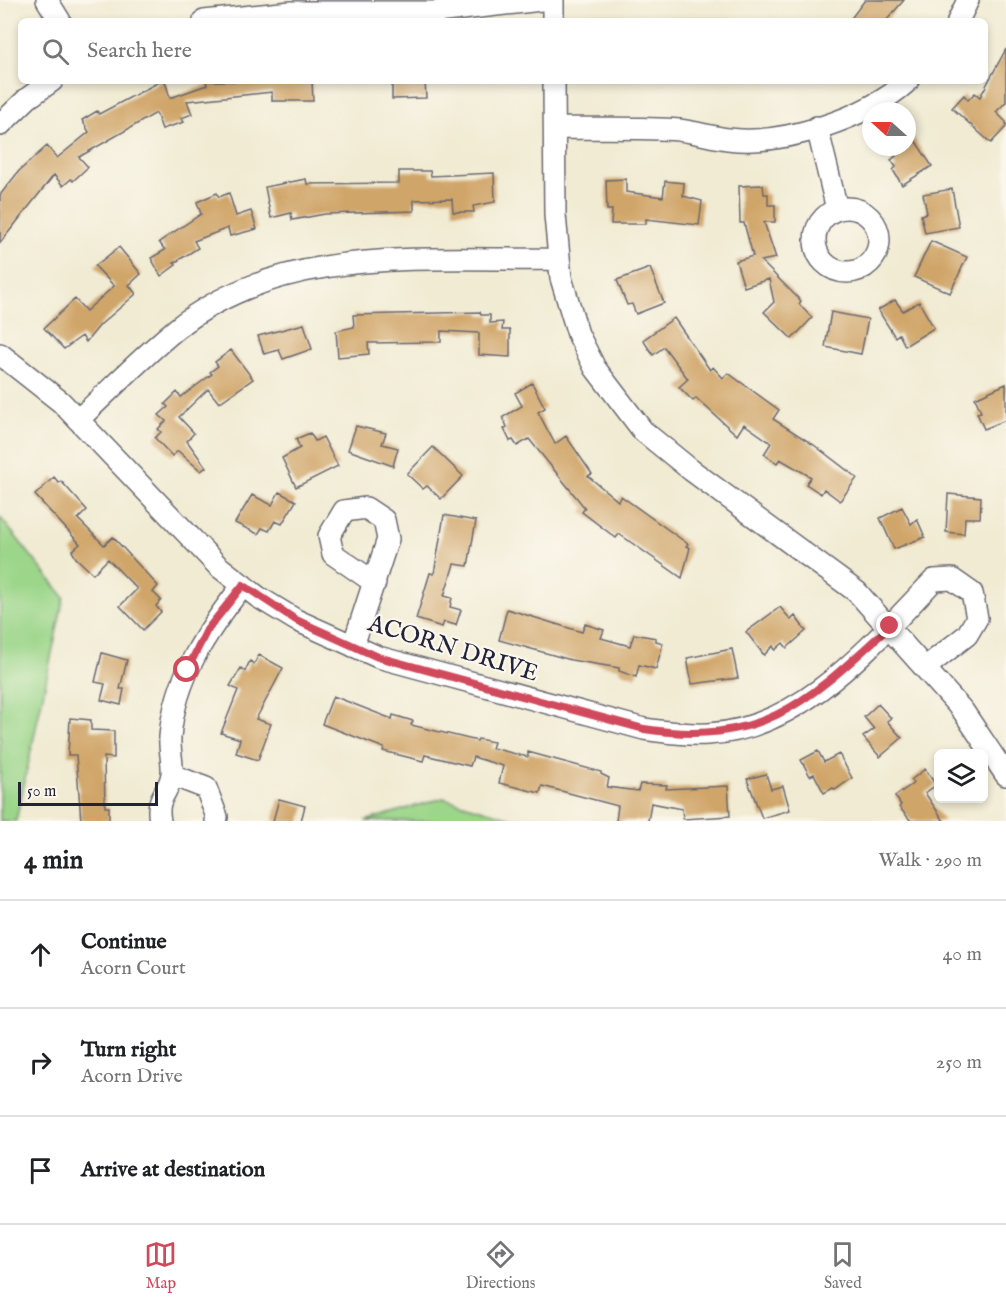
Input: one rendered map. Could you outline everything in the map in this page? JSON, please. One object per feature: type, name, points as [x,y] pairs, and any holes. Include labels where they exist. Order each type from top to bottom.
[{"type":"street","points":[[47,0],[58,18]]},
{"type":"street","points":[[233,18],[291,12],[436,12],[541,0]]},
{"type":"street","points":[[553,0],[553,18]]},
{"type":"street","points":[[959,18],[968,0]]},
{"type":"street","points":[[0,125],[28,98],[48,84]]},
{"type":"street","points":[[554,84],[555,215],[561,278],[578,334],[595,368],[643,431],[691,470],[857,592],[890,626],[963,711],[1006,775]]},
{"type":"street","points":[[555,128],[680,130],[730,140],[772,138],[843,121],[878,103],[904,84]]},
{"type":"street","points":[[817,127],[837,209]]},
{"type":"street","points":[[78,420],[176,330],[217,303],[256,284],[300,270],[352,262],[560,259]]},
{"type":"street","name":"ACORN DRIVE","points":[[0,354],[61,402],[183,532],[243,585],[296,620],[353,646],[430,673],[644,729],[678,734],[710,734],[742,728],[776,716],[804,701],[890,626],[934,580],[952,579],[972,593],[977,618],[968,635],[926,667]]},
{"type":"street","points":[[353,646],[375,583]]},
{"type":"street","points":[[159,814],[172,775],[172,726],[175,703],[187,670],[207,630],[243,585]]},
{"type":"street","points":[[172,775],[206,788],[217,817],[216,821]]},
{"type":"green space","points":[[0,517],[64,597],[16,821],[0,821]]},
{"type":"green space","points":[[443,798],[521,821],[365,821]]},
{"type":"building","points":[[865,0],[904,0],[889,18],[851,18]]},
{"type":"building","points":[[1006,49],[1006,102],[996,112],[1006,122],[1006,127],[991,143],[952,108],[964,95],[968,100],[975,93],[980,97]]},
{"type":"building","points":[[155,84],[166,84],[170,98],[207,84],[312,84],[313,101],[272,101],[272,92],[187,101],[192,114],[181,118],[184,122],[162,129],[156,113],[79,157],[88,167],[73,181],[71,179],[63,186],[54,175],[0,243],[0,195],[19,171],[47,146],[57,158],[89,132],[82,120],[97,111],[99,114]]},
{"type":"building","points":[[392,84],[425,84],[426,98],[392,99]]},
{"type":"building","points":[[916,142],[932,166],[902,185],[893,170],[896,167],[891,160],[896,156],[916,156]]},
{"type":"building","points":[[399,171],[430,171],[431,176],[494,173],[495,202],[473,206],[474,212],[453,212],[452,199],[414,200],[414,211],[325,214],[292,220],[291,213],[271,218],[265,187],[306,179],[307,184],[399,183]]},
{"type":"building","points":[[626,179],[626,192],[663,197],[665,181],[684,183],[683,196],[702,201],[699,225],[646,219],[646,224],[611,224],[612,210],[607,210],[606,180]]},
{"type":"building","points":[[763,185],[764,194],[768,194],[768,205],[775,205],[775,222],[764,222],[776,258],[761,261],[801,301],[799,304],[812,318],[792,339],[764,312],[774,302],[769,279],[744,287],[736,261],[753,256],[744,223],[740,223],[739,186]]},
{"type":"building","points":[[952,189],[959,227],[925,233],[921,215],[927,213],[923,194]]},
{"type":"building","points":[[217,193],[219,197],[229,193],[236,216],[251,211],[257,229],[230,236],[228,228],[194,241],[198,248],[174,263],[176,265],[161,276],[151,258],[165,250],[159,242],[201,214],[197,202]]},
{"type":"building","points":[[931,241],[967,257],[950,293],[914,277]]},
{"type":"building","points":[[119,247],[141,274],[129,285],[136,294],[100,325],[86,342],[82,336],[64,349],[44,328],[75,299],[86,311],[114,286],[95,266]]},
{"type":"building","points":[[650,268],[664,303],[636,314],[632,304],[627,305],[617,280]]},
{"type":"building","points":[[895,300],[903,311],[919,302],[934,328],[905,346],[899,334],[895,337],[878,310]]},
{"type":"building","points":[[480,312],[481,315],[490,315],[490,323],[503,322],[502,330],[510,330],[510,357],[479,355],[479,333],[441,331],[441,342],[368,343],[369,354],[338,357],[336,331],[354,327],[353,315]]},
{"type":"building","points":[[831,312],[868,319],[861,354],[825,347]]},
{"type":"building","points":[[674,318],[710,370],[713,367],[723,378],[728,373],[779,410],[773,419],[814,445],[857,478],[840,501],[824,489],[821,494],[806,484],[811,477],[780,459],[777,463],[764,454],[771,443],[744,424],[737,435],[696,398],[693,401],[679,387],[688,379],[664,347],[653,355],[643,340]]},
{"type":"building","points":[[304,324],[312,349],[283,359],[279,350],[264,354],[258,336]]},
{"type":"building","points":[[231,350],[253,379],[219,403],[208,389],[179,417],[194,433],[187,441],[206,467],[201,471],[178,451],[172,456],[155,438],[161,432],[158,429],[166,421],[159,415],[168,407],[165,404],[177,392],[181,397],[212,374],[210,372],[218,366],[215,362]]},
{"type":"building","points":[[532,383],[545,408],[538,412],[555,444],[566,436],[592,474],[588,476],[618,501],[621,496],[688,544],[686,546],[690,548],[682,578],[619,534],[616,538],[582,512],[585,508],[529,439],[517,446],[513,440],[510,441],[504,429],[507,427],[503,417],[522,406],[515,393]]},
{"type":"building","points":[[1006,384],[1006,420],[984,429],[977,413],[981,412],[975,398]]},
{"type":"building","points":[[356,426],[386,433],[382,444],[398,448],[393,466],[348,450]]},
{"type":"building","points":[[310,433],[315,441],[323,437],[338,466],[296,487],[282,458],[300,448],[296,439]]},
{"type":"building","points":[[433,447],[463,476],[441,499],[427,486],[423,489],[407,474]]},
{"type":"building","points":[[54,477],[59,483],[61,481],[87,510],[78,519],[104,545],[113,537],[158,586],[153,592],[161,600],[156,606],[161,612],[143,630],[120,606],[137,589],[108,559],[93,574],[72,551],[80,544],[35,495]]},
{"type":"building","points":[[279,492],[296,501],[282,524],[275,521],[269,531],[262,528],[258,534],[235,523],[252,495],[272,505]]},
{"type":"building","points":[[948,494],[981,497],[980,518],[965,518],[964,534],[946,532]]},
{"type":"building","points":[[902,507],[911,524],[917,519],[925,537],[894,549],[880,518]]},
{"type":"building","points":[[444,515],[476,521],[468,566],[454,564],[444,596],[452,598],[450,607],[461,610],[456,625],[444,622],[442,627],[416,619],[430,573],[434,574]]},
{"type":"building","points":[[780,607],[791,620],[795,616],[806,631],[787,648],[783,643],[775,650],[773,646],[764,655],[746,632]]},
{"type":"building","points":[[507,609],[582,632],[585,624],[604,630],[601,638],[630,646],[634,634],[656,638],[656,641],[663,643],[656,669],[639,665],[636,677],[619,671],[619,668],[571,660],[499,640]]},
{"type":"building","points":[[732,649],[738,678],[692,684],[687,658]]},
{"type":"building","points":[[102,653],[127,660],[120,689],[124,689],[121,705],[101,700],[105,684],[95,682]]},
{"type":"building","points":[[259,655],[283,668],[256,719],[271,724],[258,760],[236,753],[240,739],[221,733],[238,690],[230,686],[241,668],[245,671],[250,661],[254,664]]},
{"type":"building","points":[[333,696],[392,719],[393,715],[413,721],[411,725],[477,741],[478,739],[494,742],[492,748],[528,757],[528,752],[601,772],[609,778],[607,787],[638,791],[640,784],[667,785],[666,789],[728,786],[730,816],[683,819],[682,809],[651,803],[648,821],[616,821],[618,806],[542,786],[540,793],[499,783],[503,766],[473,757],[470,766],[425,755],[423,761],[383,751],[384,748],[322,724]]},
{"type":"building","points":[[878,704],[891,718],[887,721],[902,738],[880,757],[863,737],[874,729],[864,717]]},
{"type":"building","points":[[70,718],[91,720],[91,730],[114,731],[114,758],[104,757],[105,807],[109,807],[109,821],[81,821],[76,755],[68,755]]},
{"type":"building","points":[[818,751],[824,762],[839,754],[852,778],[835,790],[833,788],[824,793],[814,774],[810,776],[801,760]]},
{"type":"building","points":[[925,769],[934,782],[934,786],[925,793],[944,821],[911,821],[899,807],[901,805],[895,796],[914,783],[911,780]]},
{"type":"building","points":[[766,774],[771,789],[783,786],[790,810],[762,818],[747,779]]},
{"type":"building","points":[[279,799],[305,806],[301,821],[273,821]]},
{"type":"route","points":[[187,670],[207,630],[243,585],[296,620],[378,657],[430,673],[644,729],[678,734],[710,734],[742,728],[776,716],[804,701],[890,626]]}]
